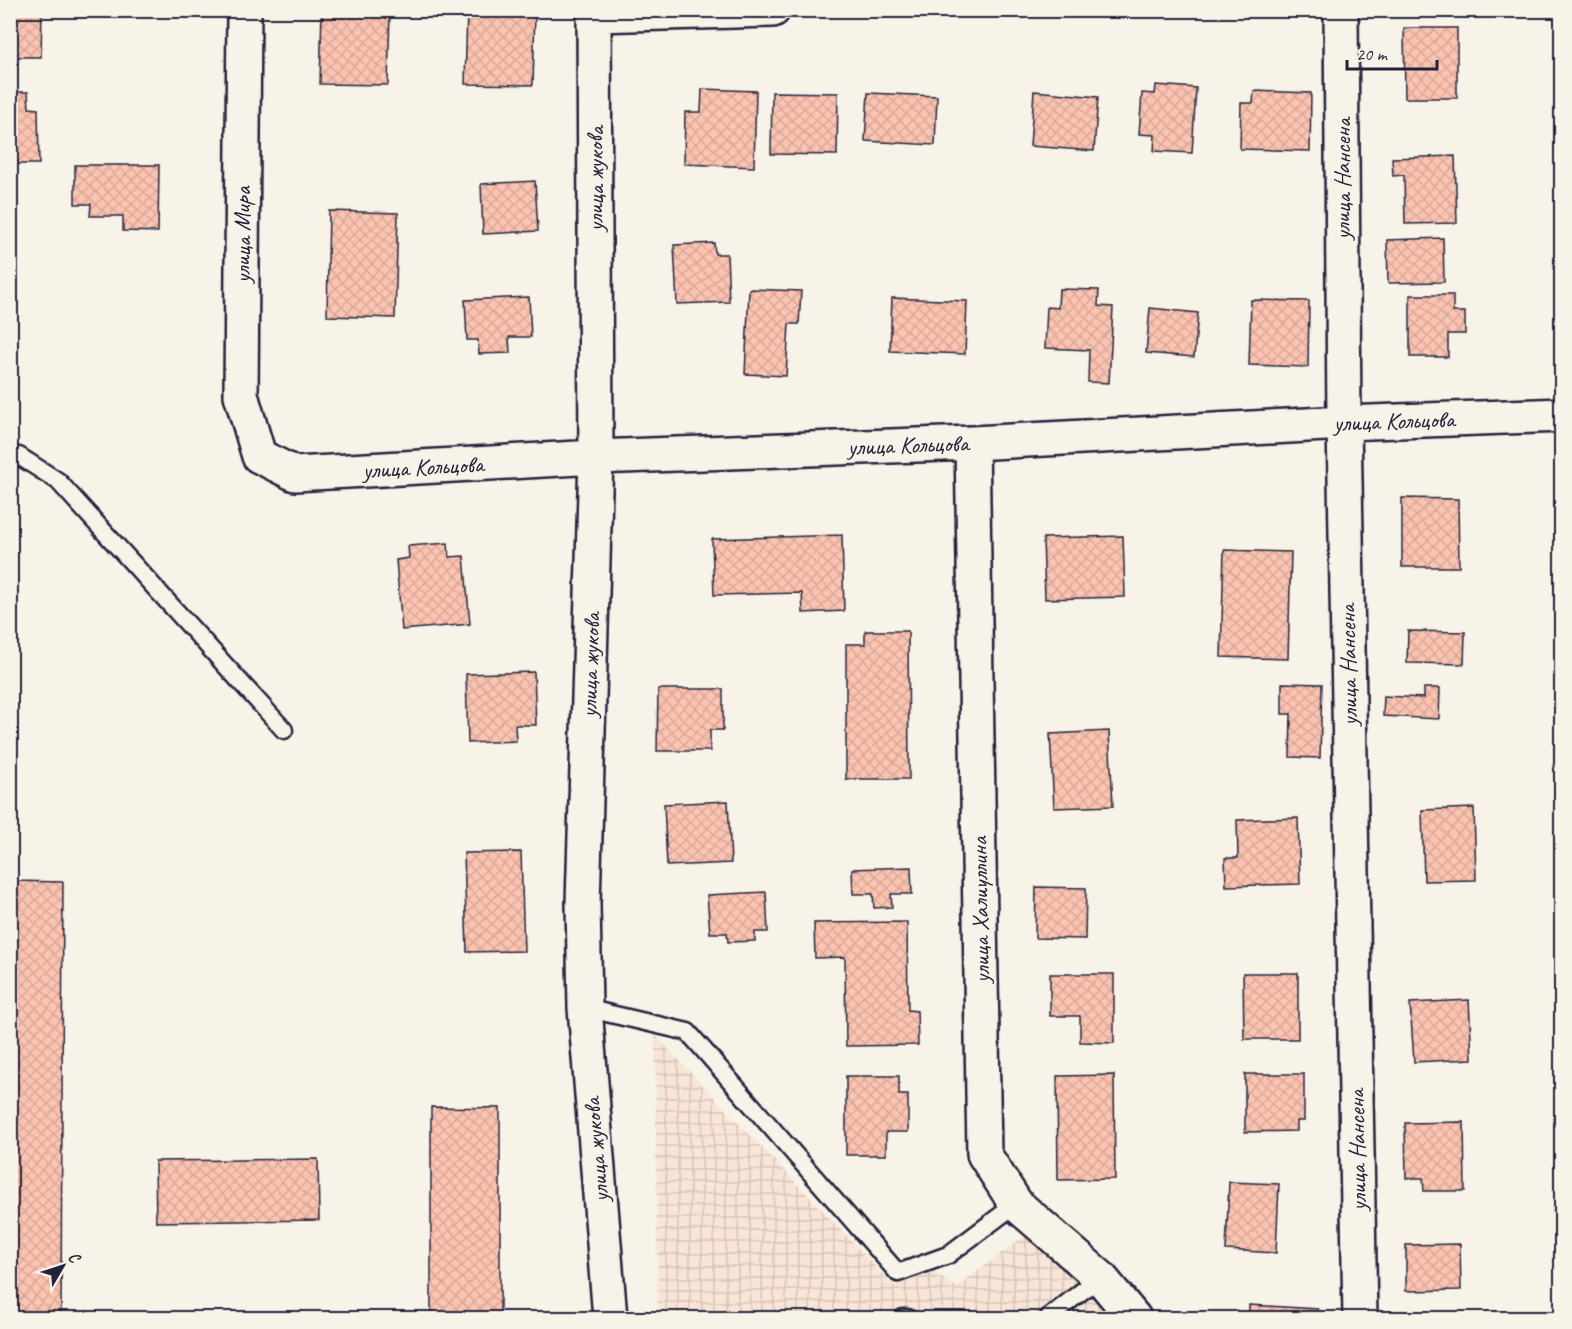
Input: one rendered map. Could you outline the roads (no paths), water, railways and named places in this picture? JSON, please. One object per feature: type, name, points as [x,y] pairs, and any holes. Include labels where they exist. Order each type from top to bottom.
[{"type":"street","name":"улица Мира","points":[[244,10],[241,394],[259,456]]},
{"type":"street","points":[[594,13],[772,10]]},
{"type":"street","name":"улица Нансена","points":[[1341,10],[1344,423],[1360,1318]]},
{"type":"street","name":"улица жукова","points":[[594,13],[596,458],[583,904],[585,1008],[610,1318]]},
{"type":"street","name":"улица Кольцова","points":[[259,456],[296,474],[596,458],[972,443],[1344,423],[1562,415]]},
{"type":"street","name":"улица Халиуллина","points":[[972,443],[984,1154],[1016,1204],[1100,1277],[1134,1318]]},
{"type":"lane","points":[[10,456],[19,456],[58,481],[284,730]]},
{"type":"lane","points":[[585,1008],[688,1032],[898,1273],[948,1255],[1016,1204]]},
{"type":"lane","points":[[1048,1318],[1100,1277]]}]
